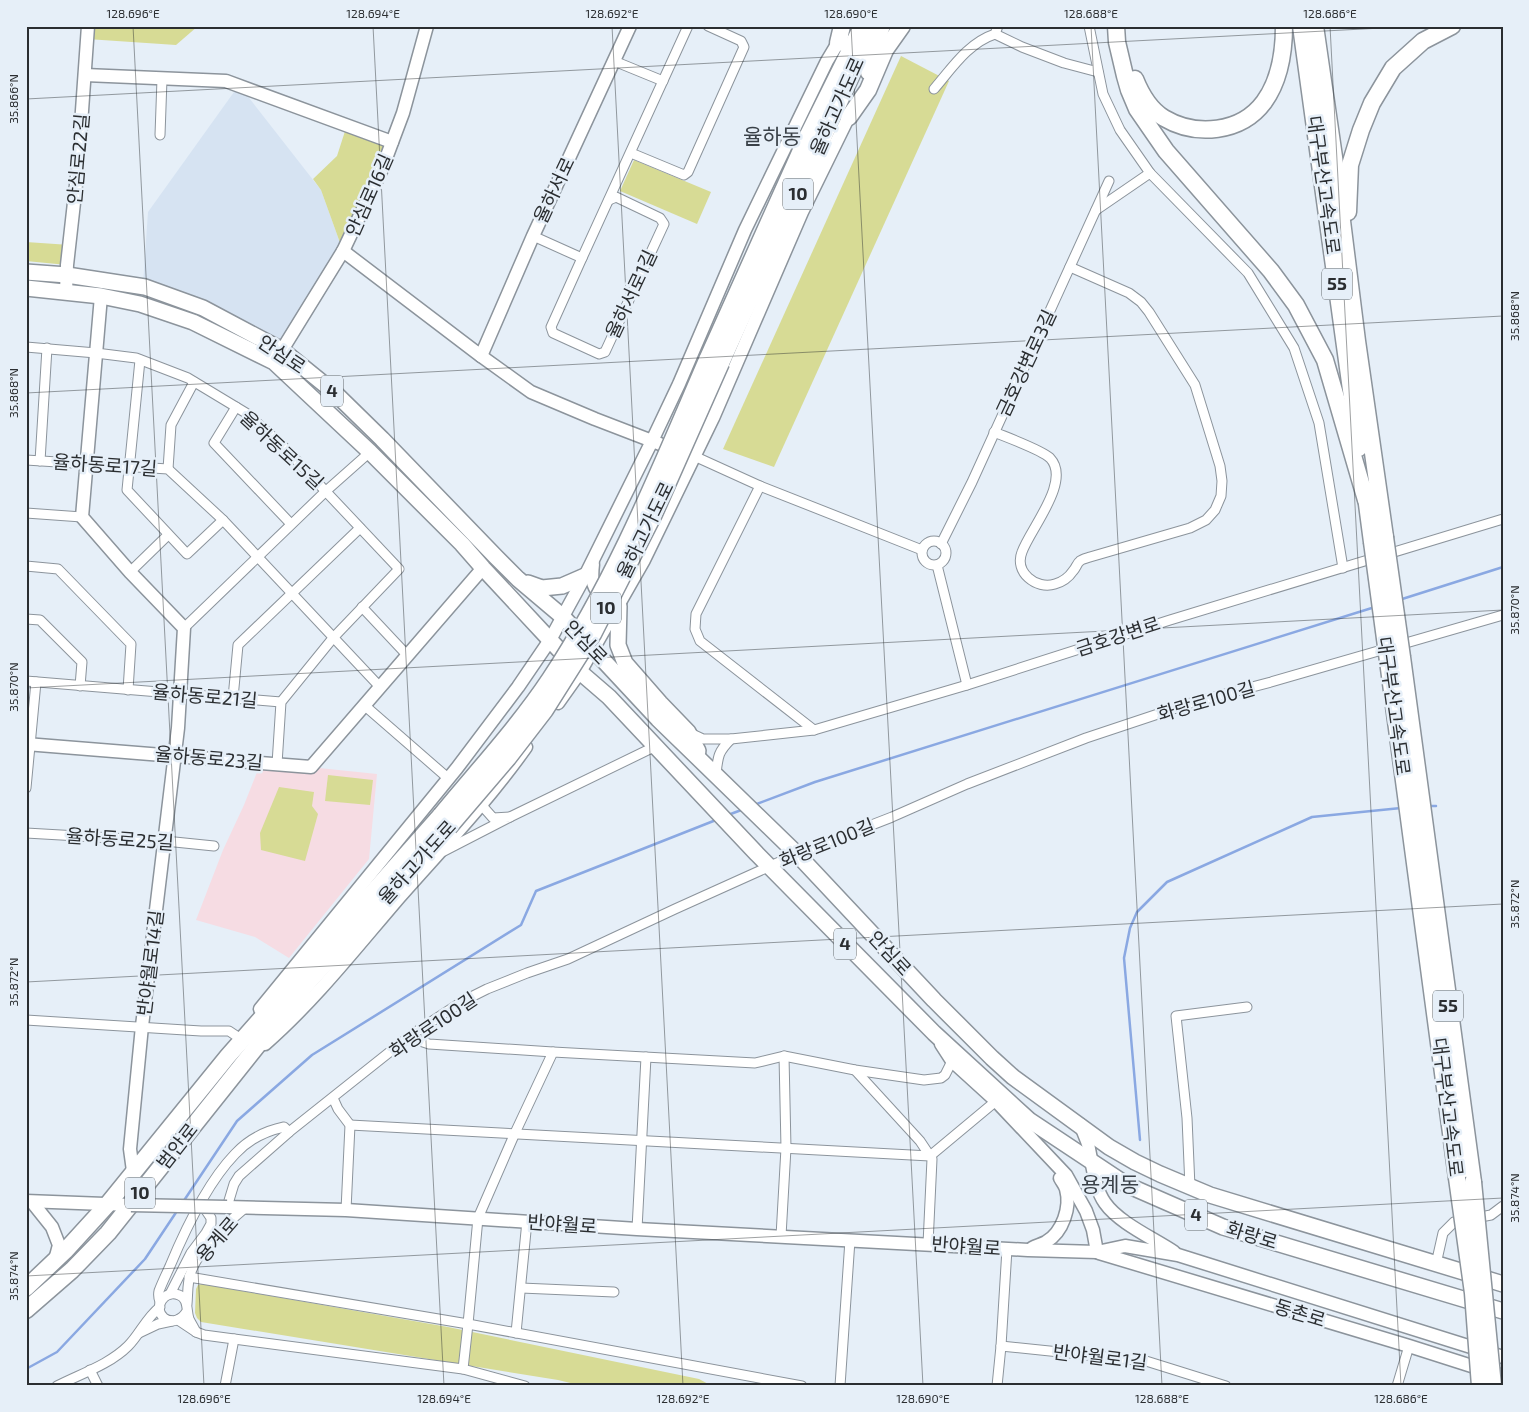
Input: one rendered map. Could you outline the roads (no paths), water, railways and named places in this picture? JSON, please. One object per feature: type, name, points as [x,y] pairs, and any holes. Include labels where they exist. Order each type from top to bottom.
[{"type":"highway","points":[[838,43],[842,26]]},
{"type":"highway","name":"율하고가도로","points":[[228,1056],[445,821],[508,758],[545,710],[593,634],[654,514],[714,362],[807,138],[862,26]]},
{"type":"highway","name":"율하고가도로","points":[[714,362],[860,54],[876,26]]},
{"type":"highway","points":[[849,117],[868,90],[885,50],[902,26]]},
{"type":"highway","points":[[1116,26],[1117,42],[1125,76],[1137,109],[1166,151],[1271,271],[1296,305],[1325,360],[1366,500]]},
{"type":"highway","points":[[1126,26],[1127,49],[1132,70],[1140,92],[1146,100],[1164,117],[1178,125],[1207,130],[1231,126],[1255,112],[1263,104],[1279,71],[1284,26]]},
{"type":"highway","name":"대구부산고속도로","points":[[1301,26],[1366,500],[1378,540]]},
{"type":"highway","name":"대구부산고속도로","points":[[1315,26],[1334,157],[1378,540],[1493,1386]]},
{"type":"highway","points":[[1356,341],[1348,218],[1350,165],[1372,103],[1393,68],[1423,41],[1452,26]]},
{"type":"highway","name":"율하고가도로","points":[[241,1065],[304,987],[445,821]]},
{"type":"highway","name":"범안로","points":[[26,1288],[106,1205],[228,1056]]},
{"type":"highway","name":"범안로","points":[[26,1310],[72,1270],[108,1232],[241,1065]]},
{"type":"highway","name":"대구부산고속도로","points":[[1465,1180],[1480,1386]]},
{"type":"main road","name":"안심로22길","points":[[66,292],[78,167],[88,26]]},
{"type":"main road","name":"안심로16길","points":[[282,350],[343,251],[382,169],[403,113],[427,26]]},
{"type":"main road","points":[[228,1056],[238,1037],[284,979],[449,779],[516,690],[550,640],[567,621],[585,576],[679,384],[745,230],[827,62],[848,26]]},
{"type":"main road","points":[[241,1065],[292,1021],[504,778],[580,672],[644,560],[713,418],[802,212],[849,117],[868,72],[884,26]]},
{"type":"main road","name":"율하서로","points":[[481,356],[626,30]]},
{"type":"main road","points":[[85,75],[226,81],[392,142]]},
{"type":"main road","points":[[343,251],[531,392],[595,419],[694,456]]},
{"type":"main road","name":"안심로","points":[[26,272],[67,275],[145,287],[202,308],[282,350],[335,393],[518,579],[567,621],[658,718],[797,854],[934,1000],[992,1058],[1012,1077],[1081,1126]]},
{"type":"main road","name":"안심로","points":[[26,288],[101,296],[140,304],[193,322],[274,362],[370,452],[462,544],[482,568],[580,672],[609,697],[757,854],[934,1033]]},
{"type":"main road","points":[[101,296],[82,517],[130,572],[184,628]]},
{"type":"main road","points":[[594,559],[592,579],[594,587],[603,599],[619,606]]},
{"type":"main road","name":"율하동로23길","points":[[28,744],[311,767],[482,568]]},
{"type":"main road","points":[[518,579],[542,588],[562,586],[585,576]]},
{"type":"main road","points":[[619,606],[618,645],[625,663],[688,732],[704,763]]},
{"type":"main road","name":"반야월로14길","points":[[133,1171],[130,1149],[142,1026],[175,756],[184,628]]},
{"type":"main road","points":[[516,690],[540,699],[543,703],[545,721]]},
{"type":"main road","points":[[934,1033],[952,1061],[996,1100],[1066,1175],[1086,1211],[1093,1230],[1097,1252],[1125,1246],[1178,1255],[1503,1357]]},
{"type":"main road","name":"화랑로","points":[[934,1033],[1029,1120],[1127,1185],[1223,1227],[1503,1312]]},
{"type":"main road","points":[[1081,1126],[1088,1144],[1090,1161],[1104,1202],[1121,1219],[1178,1255]]},
{"type":"main road","name":"화랑로","points":[[1081,1126],[1109,1147],[1135,1162],[1190,1187],[1226,1200],[1503,1284]]},
{"type":"main road","points":[[1028,1250],[1047,1241],[1055,1234],[1065,1218],[1067,1204],[1066,1189],[1049,1156]]},
{"type":"main road","points":[[29,1201],[52,1227],[59,1245],[55,1260]]},
{"type":"main road","name":"반야월로","points":[[29,1201],[106,1205],[346,1210],[637,1229],[1097,1252]]},
{"type":"main road","name":"동촌로","points":[[1097,1252],[1503,1376]]},
{"type":"street","name":"율하서로1길","points":[[609,200],[616,197],[660,218],[664,224],[604,352],[599,354],[553,333],[551,327],[688,26]]},
{"type":"street","points":[[631,154],[684,175],[688,172],[744,47],[740,41],[708,26]]},
{"type":"street","points":[[1089,26],[1103,94],[1120,130],[1150,173],[1248,273],[1294,348],[1319,423],[1343,568]]},
{"type":"street","points":[[934,88],[968,49],[996,30],[1022,47],[1064,63],[1098,72]]},
{"type":"street","points":[[614,60],[663,81]]},
{"type":"street","points":[[160,135],[162,78]]},
{"type":"street","points":[[1096,210],[1150,173]]},
{"type":"street","name":"금호강변로3길","points":[[941,544],[1109,181]]},
{"type":"street","points":[[533,236],[582,258]]},
{"type":"street","points":[[994,432],[1042,452],[1050,458],[1055,466],[1057,480],[1048,503],[1021,553],[1022,565],[1026,576],[1033,582],[1044,586],[1064,580],[1072,573],[1080,561],[1190,528],[1206,520],[1215,510],[1221,496],[1220,466],[1195,385],[1187,371],[1141,302],[1129,293],[1070,267]]},
{"type":"street","name":"율하동로15길","points":[[26,347],[96,353],[140,360],[188,378],[246,413],[282,445],[399,569],[362,607]]},
{"type":"street","points":[[40,461],[47,348]]},
{"type":"street","points":[[140,360],[127,490],[187,554],[223,520]]},
{"type":"street","points":[[168,469],[171,425],[194,382]]},
{"type":"street","points":[[236,407],[214,443],[291,524]]},
{"type":"street","points":[[184,628],[291,524],[370,452]]},
{"type":"street","points":[[694,456],[760,486],[922,550]]},
{"type":"street","name":"율하동로17길","points":[[26,460],[168,469],[223,520],[380,687]]},
{"type":"street","points":[[760,486],[696,614],[695,629],[700,641],[814,730]]},
{"type":"street","points":[[26,513],[82,517]]},
{"type":"street","name":"금호강변로","points":[[688,732],[703,738],[731,739],[814,730],[967,685],[1170,620],[1503,519]]},
{"type":"street","points":[[233,698],[238,644],[360,528]]},
{"type":"street","points":[[130,572],[168,535]]},
{"type":"street","points":[[930,542],[941,544],[945,550],[945,557],[941,563],[933,565],[925,562],[922,550],[924,547],[930,542]]},
{"type":"street","points":[[937,565],[967,685]]},
{"type":"street","name":"율하동로21길","points":[[26,566],[58,569],[131,644],[128,690]]},
{"type":"street","points":[[277,764],[281,702],[333,638],[362,607],[407,655]]},
{"type":"street","name":"화랑로100길","points":[[227,1207],[234,1184],[240,1176],[289,1132],[411,1035],[463,1001],[487,989],[568,959],[797,854],[892,818],[967,784],[1095,736],[1191,703],[1272,682],[1503,615]]},
{"type":"street","points":[[26,619],[40,620],[82,662],[80,686]]},
{"type":"street","points":[[26,788],[31,682]]},
{"type":"street","name":"율하동로21길","points":[[31,682],[281,702]]},
{"type":"street","points":[[364,705],[449,779]]},
{"type":"street","points":[[716,774],[717,761],[722,748],[731,739]]},
{"type":"street","points":[[437,854],[656,746]]},
{"type":"street","points":[[482,803],[484,809],[493,818],[510,817]]},
{"type":"street","name":"율하동로25길","points":[[26,833],[165,841],[214,846]]},
{"type":"street","points":[[1190,1187],[1187,1118],[1176,1016],[1247,1007]]},
{"type":"street","points":[[26,1020],[201,1031],[229,1031],[238,1037]]},
{"type":"street","points":[[411,1035],[429,1044],[553,1052],[755,1063],[784,1056],[855,1070],[924,1080],[940,1078],[945,1075],[952,1061]]},
{"type":"street","points":[[462,1369],[478,1218],[553,1052]]},
{"type":"street","points":[[781,1236],[786,1148],[784,1056]]},
{"type":"street","points":[[637,1229],[646,1057]]},
{"type":"street","points":[[855,1070],[920,1141],[932,1159],[928,1244]]},
{"type":"street","points":[[332,1098],[350,1124],[346,1210]]},
{"type":"street","points":[[350,1124],[930,1156],[996,1100]]},
{"type":"street","points":[[289,1132],[284,1127],[273,1129],[260,1135],[234,1155],[223,1170],[199,1206],[180,1243],[159,1292],[162,1315],[168,1320],[175,1321],[204,1335],[462,1369],[525,1386]]},
{"type":"street","name":"용계로","points":[[170,1294],[191,1253],[211,1224],[211,1218],[203,1206]]},
{"type":"street","points":[[1436,1264],[1443,1233],[1454,1222],[1490,1215],[1503,1206]]},
{"type":"street","name":"용계로","points":[[187,1308],[189,1277],[197,1260],[233,1218],[246,1207]]},
{"type":"street","points":[[516,1333],[527,1221]]},
{"type":"street","points":[[840,1386],[850,1240]]},
{"type":"street","points":[[997,1386],[1007,1249]]},
{"type":"street","points":[[189,1277],[468,1324],[802,1386]]},
{"type":"street","points":[[521,1288],[614,1292]]},
{"type":"street","points":[[57,1386],[118,1355],[139,1333],[150,1315],[166,1296],[170,1294],[178,1294],[185,1300],[191,1323],[196,1332]]},
{"type":"street","points":[[139,1333],[158,1324],[175,1321],[185,1315],[187,1308]]},
{"type":"street","points":[[225,1386],[234,1339]]},
{"type":"street","name":"반야월로1길","points":[[1001,1346],[1146,1361],[1226,1386]]},
{"type":"street","points":[[1397,1386],[1409,1346]]},
{"type":"street","points":[[90,1370],[98,1386]]},
{"type":"waterway","points":[[1399,600],[1503,567]]},
{"type":"waterway","points":[[754,805],[815,782],[1375,607]]},
{"type":"waterway","points":[[1429,806],[1436,806]]},
{"type":"waterway","points":[[1140,1140],[1124,958],[1130,928],[1137,912],[1167,882],[1312,817],[1401,808]]},
{"type":"waterway","points":[[728,815],[744,809]]},
{"type":"waterway","points":[[183,1202],[237,1121],[312,1055],[521,925],[536,891],[716,820]]},
{"type":"waterway","points":[[26,1369],[57,1352],[145,1259],[177,1211]]},
{"type":"district","name":"율하동","points":[[772,137]]},
{"type":"district","name":"용계동","points":[[1110,1185]]}]
